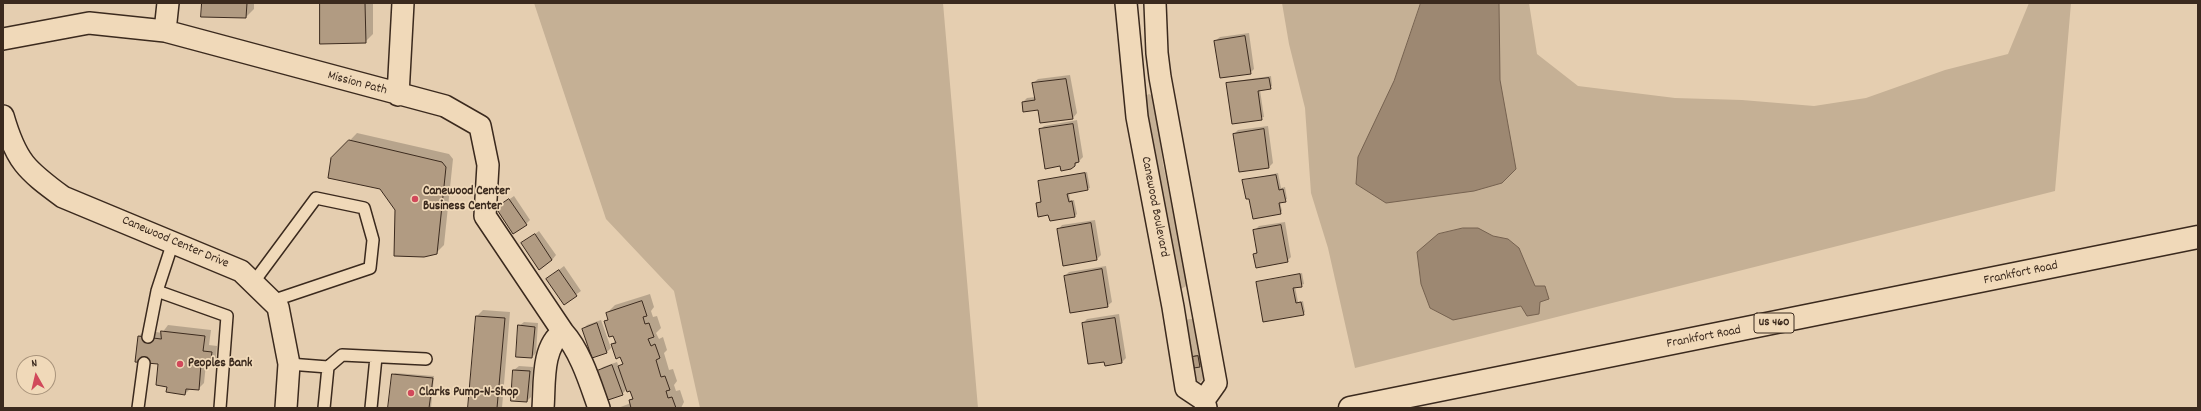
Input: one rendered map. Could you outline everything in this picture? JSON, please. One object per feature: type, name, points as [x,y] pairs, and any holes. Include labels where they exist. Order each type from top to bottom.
[{"type":"main road","name":"Frankfort Road","points":[[1350,408],[2198,237]]},
{"type":"street","points":[[165,31],[168,3]]},
{"type":"street","points":[[398,95],[403,3]]},
{"type":"street","name":"Canewood Boulevard","points":[[1126,3],[1137,117],[1186,388],[1205,404],[1216,383],[1160,77],[1157,53],[1155,3]]},
{"type":"street","name":"Mission Path","points":[[3,39],[89,23],[165,31],[398,95],[445,106],[480,126],[488,165],[485,216],[563,332],[572,342],[599,408]]},
{"type":"street","name":"Canewood Center Drive","points":[[3,116],[9,136],[21,162],[38,179],[63,196],[241,271],[278,307],[289,364],[286,408]]},
{"type":"street","points":[[543,408],[549,347],[554,338],[563,332]]},
{"type":"lane","points":[[254,283],[316,198],[364,208],[373,240],[370,268],[272,301]]},
{"type":"lane","points":[[148,337],[157,290],[173,242]]},
{"type":"lane","points":[[157,290],[227,316],[220,408]]},
{"type":"lane","points":[[324,408],[328,367],[342,355],[426,359]]},
{"type":"lane","points":[[371,408],[376,356]]},
{"type":"lane","points":[[138,408],[144,363]]},
{"type":"lane","points":[[289,364],[328,367]]},
{"type":"shaded area","points":[[534,3],[943,3],[978,408],[700,408],[674,291],[606,219]]},
{"type":"shaded area","points":[[1282,3],[1529,3],[1537,54],[1578,86],[1675,98],[1742,100],[1814,106],[1866,98],[1945,70],[2008,54],[2029,3],[2071,3],[2055,191],[1355,368],[1328,248],[1311,193],[1305,108],[1289,44]]},
{"type":"shaded area","points":[[1421,3],[1499,3],[1500,80],[1516,169],[1502,183],[1474,191],[1386,203],[1356,184],[1358,157],[1394,81]]},
{"type":"shaded area","points":[[1149,94],[1154,96],[1163,164],[1187,278],[1188,285],[1179,290],[1158,204],[1145,96]]},
{"type":"shaded area","points":[[1463,228],[1478,228],[1493,236],[1508,239],[1519,248],[1535,286],[1545,286],[1549,299],[1540,302],[1539,314],[1527,316],[1521,306],[1453,320],[1430,308],[1421,284],[1417,252],[1438,234]]},
{"type":"shaded area","points":[[1193,319],[1196,323],[1206,377],[1200,382],[1193,380],[1185,320]]},
{"type":"building","points":[[202,3],[247,3],[246,18],[201,17]]},
{"type":"building","points":[[320,3],[365,3],[366,43],[320,44]]},
{"type":"building","points":[[1245,36],[1251,74],[1220,78],[1214,41]]},
{"type":"building","points":[[1269,78],[1271,89],[1258,91],[1262,120],[1232,124],[1226,83]]},
{"type":"building","points":[[1066,79],[1073,119],[1040,123],[1038,110],[1023,112],[1022,102],[1035,100],[1032,83]]},
{"type":"building","points":[[1073,124],[1079,162],[1075,163],[1075,166],[1071,169],[1061,171],[1060,166],[1045,169],[1039,129]]},
{"type":"building","points":[[1264,129],[1269,168],[1239,172],[1233,134]]},
{"type":"building","name":"Canewood Center Business Center","points":[[349,140],[442,162],[446,167],[437,254],[424,257],[394,256],[395,210],[380,189],[328,178],[331,158]]},
{"type":"building","points":[[1085,173],[1088,190],[1067,194],[1069,202],[1072,201],[1075,217],[1050,221],[1048,215],[1038,217],[1036,203],[1041,202],[1038,181]]},
{"type":"building","points":[[1276,175],[1279,190],[1283,189],[1286,202],[1279,203],[1281,214],[1253,219],[1249,199],[1246,199],[1242,180]]},
{"type":"building","points":[[509,199],[527,225],[513,234],[496,208]]},
{"type":"building","points":[[1091,223],[1097,260],[1063,266],[1057,229]]},
{"type":"building","points":[[1281,225],[1288,262],[1256,268],[1253,254],[1257,253],[1253,230]]},
{"type":"building","points":[[535,234],[552,260],[539,270],[521,243]]},
{"type":"building","points":[[1102,269],[1108,307],[1070,313],[1064,276]]},
{"type":"building","points":[[559,270],[577,296],[564,305],[546,279]]},
{"type":"building","points":[[1300,274],[1302,287],[1293,288],[1296,303],[1301,302],[1304,315],[1263,322],[1256,282]]},
{"type":"building","points":[[642,301],[647,316],[643,317],[645,324],[649,323],[654,337],[648,339],[651,346],[655,344],[660,358],[656,360],[661,377],[665,376],[670,390],[666,391],[668,398],[672,397],[676,408],[631,408],[629,400],[633,399],[630,391],[627,392],[618,366],[623,364],[620,357],[616,359],[611,344],[616,343],[613,336],[609,337],[604,321],[608,320],[606,313]]},
{"type":"building","points":[[476,316],[505,318],[497,408],[468,408]]},
{"type":"building","points":[[1115,318],[1122,363],[1105,366],[1104,362],[1088,364],[1082,323]]},
{"type":"building","points":[[597,323],[607,353],[592,358],[582,329]]},
{"type":"building","points":[[518,325],[535,327],[532,358],[516,357]]},
{"type":"building","name":"Peoples Bank","points":[[161,331],[205,336],[203,351],[212,352],[210,365],[201,364],[199,390],[186,389],[185,395],[166,392],[167,387],[156,385],[158,364],[135,362],[138,336],[161,339]]},
{"type":"building","points":[[1198,356],[1200,367],[1194,368],[1192,357]]},
{"type":"building","points":[[612,365],[623,395],[608,400],[597,371]]},
{"type":"building","points":[[513,370],[530,371],[527,402],[511,401]]},
{"type":"building","name":"Clarks Pump-N-Shop","points":[[392,374],[433,378],[429,408],[388,408]]},
{"type":"place","name":"Canewood Center Business Center","points":[[415,199]]},
{"type":"place","name":"Peoples Bank","points":[[180,364]]},
{"type":"place","name":"Clarks Pump-N-Shop","points":[[411,393]]}]
